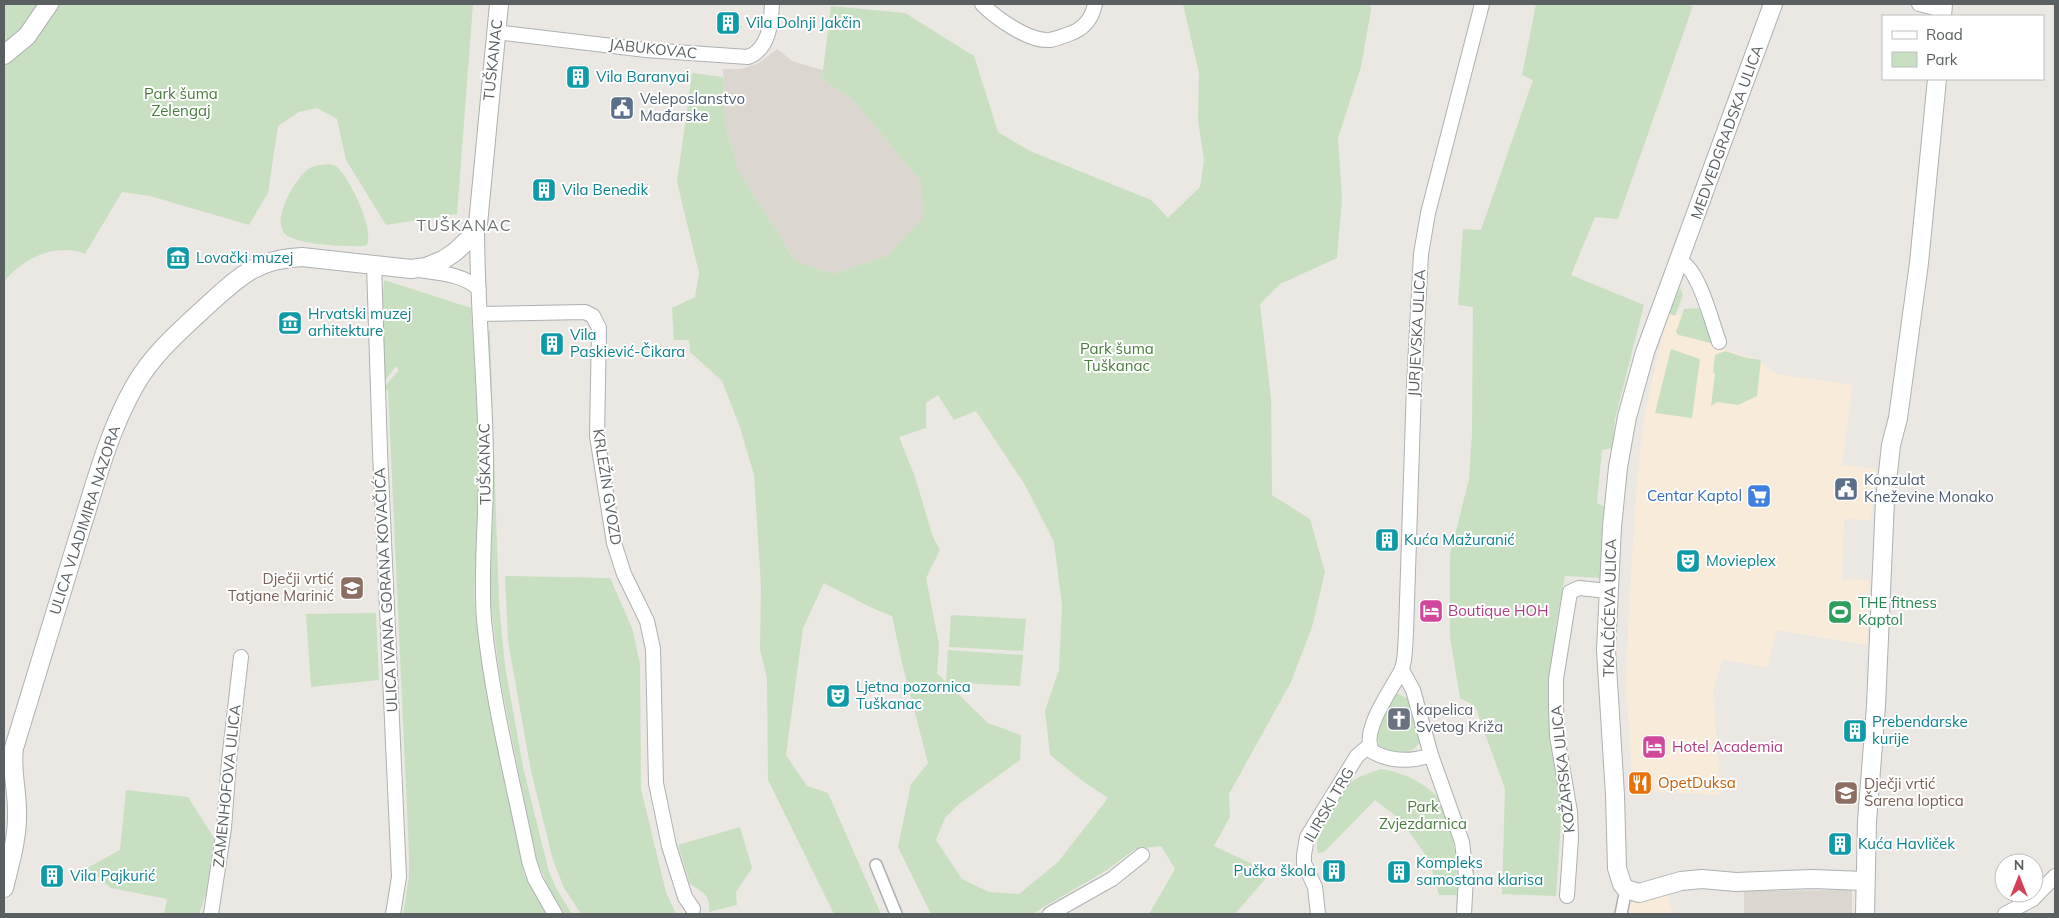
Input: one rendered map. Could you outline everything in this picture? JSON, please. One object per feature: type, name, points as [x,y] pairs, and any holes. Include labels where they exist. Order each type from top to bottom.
[{"type":"street","points":[[4,55],[27,36],[49,4]]},
{"type":"street","name":"TUŠKANAC","points":[[499,4],[477,228],[486,473],[482,586],[487,642],[529,861],[536,879],[555,914]]},
{"type":"street","name":"JABUKOVAC","points":[[495,32],[646,50],[748,57],[757,54],[766,41],[769,32],[772,4]]},
{"type":"street","points":[[982,4],[1000,20],[1032,36],[1048,40],[1074,33],[1093,15],[1095,4]]},
{"type":"street","name":"JURJEVSKA ULICA","points":[[1402,670],[1406,633],[1414,385],[1422,254],[1428,212],[1482,4]]},
{"type":"street","name":"MEDVEDGRADSKA ULICA","points":[[1652,334],[1773,4]]},
{"type":"street","points":[[1919,4],[1943,10]]},
{"type":"street","points":[[1865,914],[1864,882],[1876,706],[1885,500],[1891,446],[1898,418],[1919,263],[1937,80]]},
{"type":"street","name":"ULICA VLADIMIRA NAZORA","points":[[411,269],[426,267],[443,260],[468,241],[477,228]]},
{"type":"street","name":"ULICA VLADIMIRA NAZORA","points":[[4,888],[16,828],[17,810],[12,760],[14,748],[102,462],[121,413],[135,385],[159,353],[186,325],[233,283],[261,264],[284,258],[302,257],[411,269],[461,278],[474,284],[479,289]]},
{"type":"street","points":[[1680,261],[1688,266],[1697,283],[1719,342]]},
{"type":"street","name":"ULICA IVANA GORANA KOVAČIĆA","points":[[374,265],[380,461],[399,877],[393,914]]},
{"type":"street","name":"KRLEŽIN GVOZD","points":[[480,314],[585,312],[593,316],[599,328],[597,436],[612,534],[624,574],[648,621],[653,649],[656,783],[669,846],[685,896],[693,909]]},
{"type":"street","name":"TKALČIĆEVA ULICA","points":[[1626,888],[1619,877],[1616,860],[1615,795],[1606,650],[1608,591],[1618,467],[1636,381],[1652,334]]},
{"type":"street","name":"KOŽARSKA ULICA","points":[[1567,896],[1571,829],[1568,791],[1557,736],[1556,679],[1570,592],[1579,588],[1608,591]]},
{"type":"street","name":"ZAMENHOFOVA ULICA","points":[[211,914],[224,828],[229,761],[241,656]]},
{"type":"street","points":[[1402,670],[1413,690],[1431,755],[1464,850],[1466,890],[1464,914]]},
{"type":"street","name":"ILIRSKI TRG","points":[[1318,914],[1314,887],[1306,870],[1304,855],[1307,837],[1357,756],[1369,746],[1371,730],[1391,687],[1402,670]]},
{"type":"street","points":[[1369,746],[1376,754],[1395,759],[1412,760],[1431,755]]},
{"type":"street","points":[[1050,914],[1112,879],[1142,855]]},
{"type":"street","points":[[876,865],[896,914]]},
{"type":"street","points":[[2007,914],[2033,899],[2055,876]]},
{"type":"street","points":[[1621,914],[1626,888],[1639,893],[1681,881],[1702,879],[1736,882],[1813,879],[1864,882]]},
{"type":"shaded area","points":[[777,49],[794,62],[823,70],[822,79],[852,99],[920,180],[924,218],[887,256],[833,274],[795,261],[738,170],[725,123],[723,69],[741,69],[759,63]]},
{"type":"shaded area","points":[[1668,311],[1726,333],[1718,347],[1755,359],[1777,374],[1852,385],[1842,465],[1876,469],[1871,520],[1844,519],[1842,579],[1869,580],[1867,645],[1777,630],[1767,668],[1723,659],[1713,691],[1721,795],[1633,790],[1626,685],[1637,480],[1645,413]]},
{"type":"shaded area","points":[[1852,890],[1852,914],[1744,914],[1744,891]]},
{"type":"shaded area","points":[[1667,893],[1673,914],[1626,914],[1630,897],[1651,900]]},
{"type":"green space","name":"Park šuma Zelengaj","points":[[4,4],[473,4],[457,214],[386,225],[346,160],[337,119],[317,108],[299,112],[278,126],[268,193],[249,225],[150,196],[122,192],[85,254],[62,250],[40,255],[20,266],[4,282]]},
{"type":"green space","name":"Park šuma Tuškanac","points":[[1183,4],[1370,4],[1371,10],[1361,67],[1338,138],[1342,199],[1337,258],[1280,284],[1260,304],[1271,399],[1272,495],[1310,519],[1325,572],[1312,627],[1291,682],[1229,794],[1230,817],[1214,846],[1257,866],[1267,877],[1235,914],[1149,914],[1175,869],[1161,846],[1135,849],[1107,870],[1032,914],[931,914],[898,847],[911,784],[928,763],[892,616],[870,607],[824,583],[803,628],[786,755],[807,786],[828,793],[881,914],[834,914],[768,780],[767,678],[760,650],[761,586],[754,475],[740,427],[722,381],[690,352],[689,340],[674,340],[672,308],[695,297],[699,273],[677,182],[692,73],[723,77],[725,123],[738,170],[795,261],[833,274],[887,256],[924,217],[920,180],[852,99],[822,79],[831,6],[905,13],[974,56],[998,132],[1030,151],[1151,200],[1168,218],[1200,187],[1204,160],[1198,120],[1199,73]],"holes":[[[938,395],[954,420],[976,411],[1025,485],[1054,542],[1062,606],[1059,670],[1045,711],[1050,755],[1108,798],[1058,862],[1019,894],[989,892],[962,879],[936,840],[945,818],[959,804],[1020,760],[1021,735],[988,723],[937,673],[939,644],[926,578],[940,550],[933,537],[915,477],[899,437],[926,428],[926,403]]]},
{"type":"green space","points":[[1536,4],[1681,4],[1693,6],[1618,219],[1595,217],[1571,275],[1644,305],[1615,419],[1613,448],[1602,450],[1597,503],[1605,507],[1602,578],[1565,576],[1556,625],[1550,727],[1563,792],[1556,896],[1502,894],[1505,789],[1475,706],[1460,698],[1450,637],[1450,554],[1469,479],[1472,433],[1473,307],[1458,305],[1463,229],[1481,230],[1533,80],[1522,75]]},
{"type":"green space","points":[[329,164],[338,168],[355,194],[367,228],[367,245],[347,246],[300,241],[285,234],[281,228],[282,211],[296,182],[309,168]]},
{"type":"green space","points":[[384,280],[471,308],[479,442],[479,519],[474,592],[476,620],[494,729],[524,874],[547,914],[403,914],[409,877],[409,855],[388,390],[383,390],[399,370],[396,366],[383,383],[381,310]]},
{"type":"green space","points":[[1680,288],[1683,295],[1675,316],[1668,313]]},
{"type":"green space","points":[[1699,308],[1714,344],[1679,335],[1676,332],[1684,309]]},
{"type":"green space","points":[[487,331],[490,331],[499,605],[505,666],[523,767],[549,872],[557,890],[572,914],[564,914],[547,884],[535,856],[500,678],[490,599],[493,496]]},
{"type":"green space","points":[[1671,349],[1700,359],[1692,418],[1655,413]]},
{"type":"green space","points":[[1725,351],[1761,360],[1757,396],[1738,405],[1717,402],[1711,406],[1715,355]]},
{"type":"green space","points":[[505,576],[610,578],[632,628],[640,664],[641,789],[666,892],[676,914],[581,914],[564,888],[553,860],[531,771],[508,641]]},
{"type":"green space","points":[[376,613],[379,680],[311,687],[306,614]]},
{"type":"green space","points":[[951,615],[1026,619],[1023,651],[949,647]]},
{"type":"green space","points":[[948,650],[1023,655],[1020,686],[946,682]]},
{"type":"green space","points":[[1399,694],[1408,699],[1421,734],[1421,740],[1418,745],[1413,749],[1403,752],[1380,748],[1378,741],[1379,727],[1384,713],[1394,695]]},
{"type":"green space","name":"Park Zvjezdarnica","points":[[1381,769],[1415,780],[1437,797],[1442,804],[1450,824],[1454,848],[1457,895],[1439,895],[1429,860],[1400,819],[1375,800],[1324,852],[1318,853],[1318,836],[1321,826],[1338,797],[1352,781]]},
{"type":"green space","points":[[126,790],[188,797],[214,838],[206,894],[199,914],[164,914],[167,899],[111,888],[87,868],[120,850]]},
{"type":"green space","points":[[740,827],[752,868],[736,892],[737,905],[709,912],[709,902],[705,895],[690,884],[678,845]]},
{"type":"place","name":"Vila Dolnji Jakčin","points":[[728,23]]},
{"type":"place","name":"Vila Baranyai","points":[[578,77]]},
{"type":"place","name":"Veleposlanstvo Mađarske","points":[[622,108]]},
{"type":"place","name":"Vila Benedik","points":[[544,190]]},
{"type":"place","name":"Lovački muzej","points":[[178,258]]},
{"type":"place","name":"Hrvatski muzej arhitekture","points":[[290,323]]},
{"type":"place","name":"Vila Paskiević-Čikara","points":[[552,344]]},
{"type":"place","name":"Konzulat Kneževine Monako","points":[[1846,489]]},
{"type":"place","name":"Centar Kaptol","points":[[1759,496]]},
{"type":"place","name":"Kuća Mažuranić","points":[[1387,540]]},
{"type":"place","name":"Movieplex","points":[[1688,561]]},
{"type":"place","name":"Dječji vrtić Tatjane Marinić","points":[[352,588]]},
{"type":"place","name":"Boutique HOH","points":[[1431,611]]},
{"type":"place","name":"THE fitness Kaptol","points":[[1840,612]]},
{"type":"place","name":"Ljetna pozornica Tuškanac","points":[[838,696]]},
{"type":"place","name":"kapelica Svetog Križa","points":[[1399,719]]},
{"type":"place","name":"Prebendarske kurije","points":[[1855,731]]},
{"type":"place","name":"Hotel Academia","points":[[1654,747]]},
{"type":"place","name":"OpetDuksa","points":[[1640,783]]},
{"type":"place","name":"Dječji vrtić Šarena loptica","points":[[1846,793]]},
{"type":"place","name":"Kuća Havliček","points":[[1840,844]]},
{"type":"place","name":"Pučka škola","points":[[1334,871]]},
{"type":"place","name":"Kompleks samostana klarisa","points":[[1399,872]]},
{"type":"place","name":"Vila Pajkurić","points":[[52,876]]},
{"type":"district","name":"TUŠKANAC","points":[[464,225]]}]
